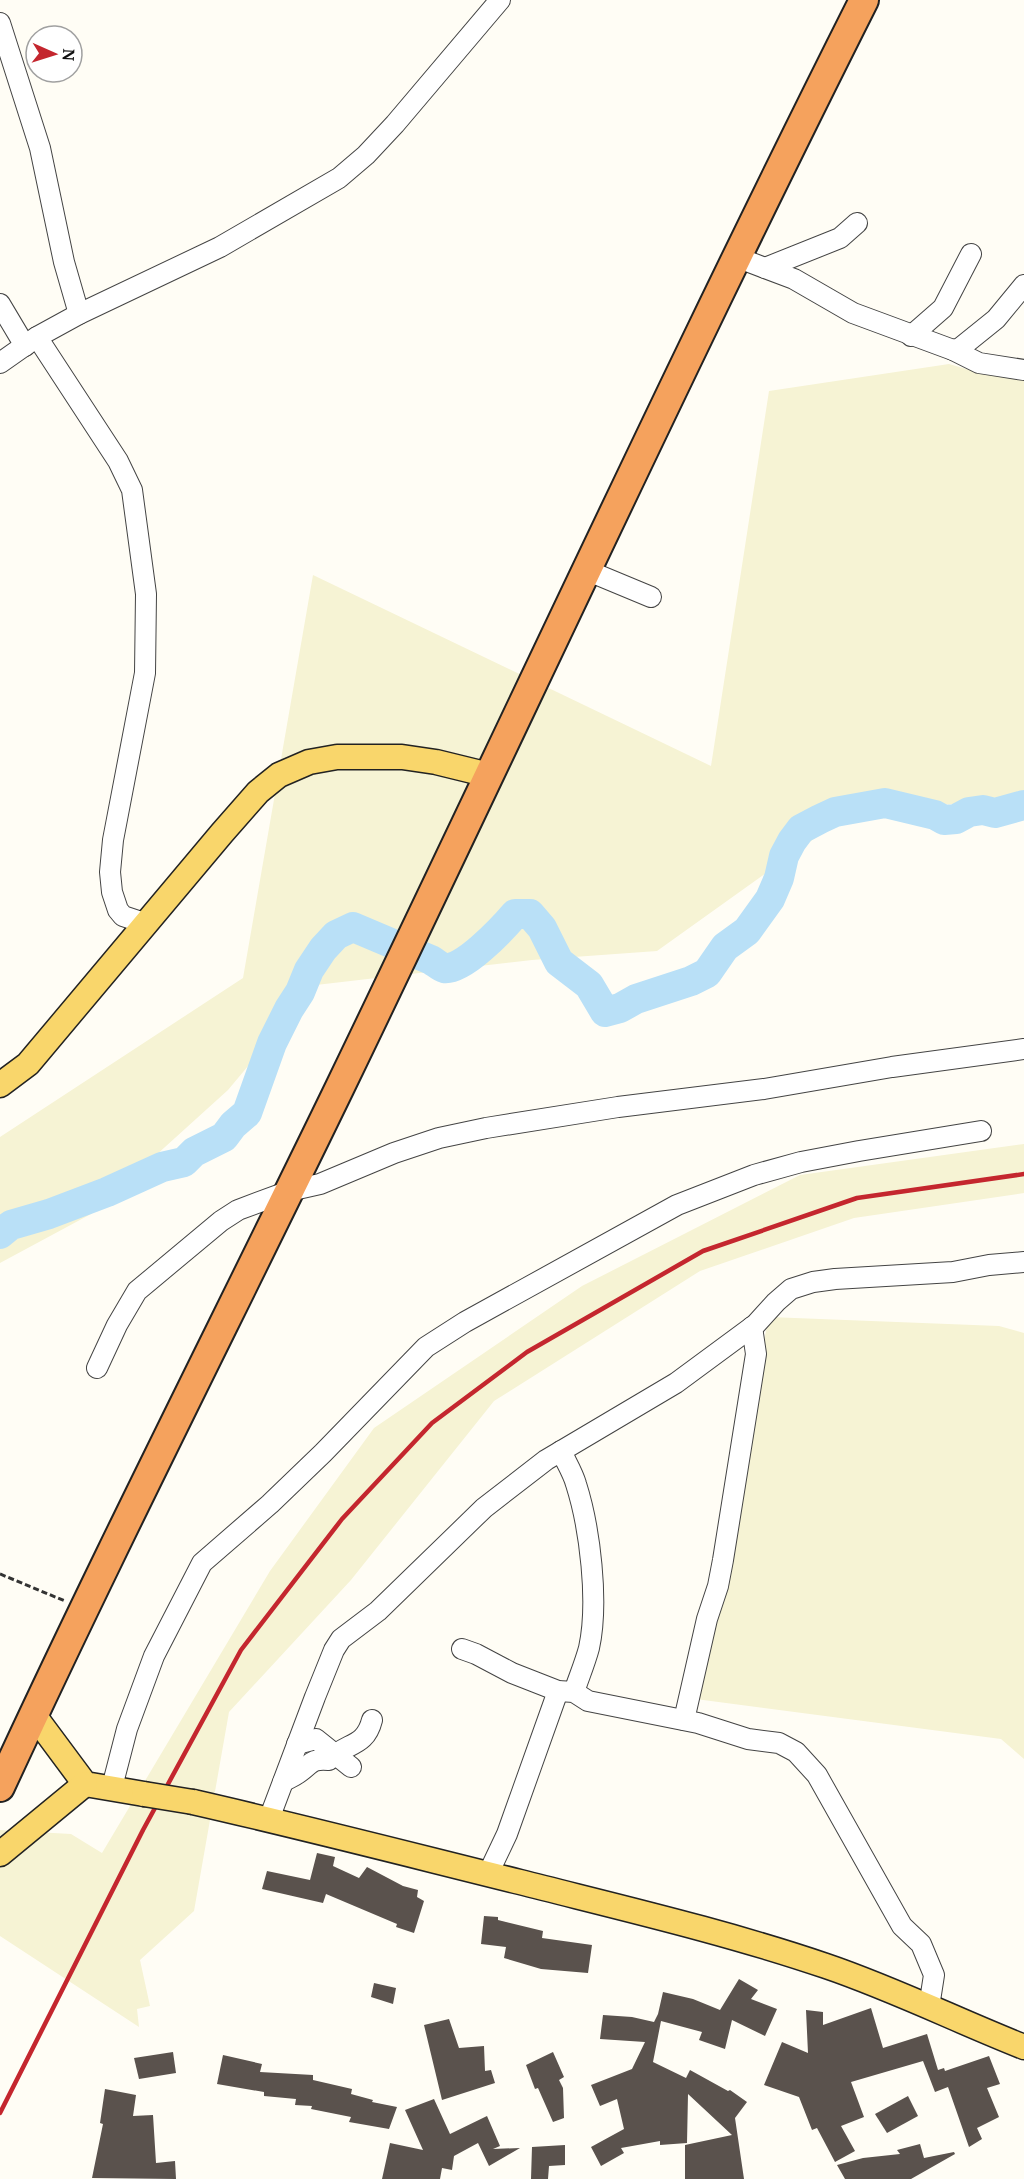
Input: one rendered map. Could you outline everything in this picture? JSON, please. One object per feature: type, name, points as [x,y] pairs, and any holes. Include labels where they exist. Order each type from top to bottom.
[{"type":"highway","points":[[0,1787],[84,1608],[289,1191],[736,257],[864,0]]},
{"type":"main road","points":[[0,1085],[28,1064],[258,792],[279,775],[309,762],[337,757],[402,757],[436,762],[489,775]]},
{"type":"main road","points":[[33,1714],[85,1784],[193,1802],[269,1819],[624,1908],[780,1952],[879,1986],[1024,2047]]},
{"type":"main road","points":[[0,1854],[85,1784]]},
{"type":"street","points":[[0,363],[79,314],[220,247],[339,178],[366,155],[395,124],[500,0]]},
{"type":"street","points":[[0,23],[40,148],[64,262],[79,314]]},
{"type":"street","points":[[765,268],[840,238],[857,223]]},
{"type":"street","points":[[911,336],[943,308],[971,254]]},
{"type":"street","points":[[736,257],[794,279],[853,314],[953,350],[979,363],[1024,370]]},
{"type":"street","points":[[953,350],[960,348],[996,319],[1024,285]]},
{"type":"street","points":[[0,304],[31,342],[118,461],[132,490],[146,594],[145,673],[113,840],[111,872],[112,892],[118,910],[123,916],[147,924]]},
{"type":"street","points":[[586,570],[651,597]]},
{"type":"street","points":[[97,1368],[129,1301],[144,1284],[221,1221],[238,1210],[289,1191],[320,1184],[394,1153],[439,1138],[486,1128],[653,1102],[764,1089],[892,1067],[1024,1049]]},
{"type":"street","points":[[112,1788],[127,1729],[154,1656],[202,1563],[270,1504],[323,1453],[426,1347],[465,1322],[677,1205],[754,1175],[801,1162],[981,1131]]},
{"type":"street","points":[[269,1819],[334,1650],[341,1639],[378,1611],[498,1496],[561,1451],[676,1383],[752,1327],[791,1289],[813,1282],[953,1272],[989,1265],[1024,1263]]},
{"type":"street","points":[[684,1720],[706,1619],[718,1586],[723,1560],[756,1354],[752,1327]]},
{"type":"street","points":[[488,1874],[566,1692],[588,1649],[592,1625],[587,1524],[576,1482],[561,1451]]},
{"type":"street","points":[[462,1649],[512,1673],[588,1701],[684,1720],[748,1739],[779,1743],[796,1752],[818,1775],[902,1926],[921,1944],[934,1975],[929,2007]]},
{"type":"street","points":[[283,1782],[298,1774],[308,1763],[318,1758],[329,1760],[344,1747],[355,1746],[370,1730],[372,1720]]},
{"type":"street","points":[[297,1744],[316,1739],[351,1767]]},
{"type":"path","points":[[0,1574],[84,1608]]},
{"type":"shaded area","points":[[949,364],[987,375],[1024,371],[1024,799],[853,811],[657,951],[532,960],[316,985],[228,1090],[91,1214],[0,1263],[0,1137],[243,978],[313,575],[711,766],[769,391]]},
{"type":"shaded area","points":[[1024,1144],[1024,1193],[854,1218],[700,1271],[494,1401],[351,1580],[229,1712],[194,1911],[140,1960],[150,2006],[137,2009],[139,2027],[0,1936],[0,1830],[71,1834],[102,1853],[270,1571],[374,1428],[582,1286],[800,1175]]},
{"type":"shaded area","points":[[769,1317],[999,1326],[1024,1333],[1024,1759],[1001,1739],[688,1698]]},
{"type":"building","points":[[317,1853],[335,1857],[333,1866],[359,1878],[367,1867],[403,1886],[418,1890],[417,1897],[424,1901],[414,1933],[396,1927],[397,1924],[326,1894],[323,1903],[262,1889],[267,1871],[310,1880]]},
{"type":"building","points":[[484,1916],[498,1917],[498,1920],[543,1931],[542,1938],[592,1945],[588,1973],[541,1969],[504,1958],[506,1947],[481,1944]]},
{"type":"building","points":[[739,1979],[758,1990],[751,1999],[777,2009],[765,2036],[732,2020],[725,2049],[699,2040],[702,2032],[661,2021],[653,2062],[686,2078],[690,2070],[730,2090],[747,2102],[735,2118],[744,2179],[685,2179],[685,2145],[732,2135],[688,2094],[687,2143],[660,2145],[660,2141],[621,2148],[624,2153],[601,2166],[591,2147],[624,2129],[617,2099],[600,2106],[591,2085],[632,2069],[645,2042],[600,2039],[603,2015],[632,2017],[654,2022],[663,1992],[693,1999],[720,2010]]},
{"type":"building","points":[[374,1983],[396,1988],[393,2004],[371,1997]]},
{"type":"building","points":[[871,2008],[883,2048],[927,2034],[938,2070],[944,2068],[945,2071],[989,2056],[1000,2084],[987,2088],[999,2117],[977,2128],[982,2139],[969,2147],[948,2087],[935,2092],[923,2061],[851,2082],[864,2117],[841,2126],[855,2151],[835,2162],[817,2128],[812,2130],[799,2097],[764,2085],[782,2042],[808,2053],[806,2010],[823,2012],[823,2025]]},
{"type":"building","points":[[449,2019],[459,2048],[484,2046],[485,2071],[491,2070],[495,2083],[442,2100],[424,2025]]},
{"type":"building","points":[[173,2052],[176,2073],[139,2079],[134,2058]]},
{"type":"building","points":[[553,2052],[564,2077],[559,2080],[563,2088],[564,2118],[553,2122],[538,2088],[535,2089],[526,2065]]},
{"type":"building","points":[[223,2055],[262,2064],[260,2072],[313,2075],[313,2080],[352,2089],[351,2094],[373,2100],[372,2102],[397,2107],[389,2129],[349,2122],[351,2117],[311,2109],[312,2106],[295,2105],[296,2099],[264,2096],[264,2092],[217,2084]]},
{"type":"building","points":[[105,2089],[136,2095],[133,2116],[153,2115],[156,2163],[175,2161],[176,2179],[92,2178],[103,2124],[100,2123]]},
{"type":"building","points":[[908,2096],[918,2116],[887,2133],[875,2114]]},
{"type":"building","points":[[434,2099],[450,2134],[487,2116],[500,2146],[493,2149],[520,2148],[489,2166],[478,2143],[454,2156],[452,2170],[442,2168],[440,2179],[382,2179],[390,2143],[423,2150],[405,2110]]},
{"type":"building","points":[[920,2144],[924,2158],[954,2152],[955,2154],[911,2179],[845,2179],[837,2165],[863,2158],[900,2154],[897,2150]]},
{"type":"building","points":[[565,2145],[565,2165],[549,2166],[548,2179],[531,2179],[532,2147]]},
{"type":"waterway","points":[[0,1234],[11,1225],[49,1214],[107,1192],[162,1167],[184,1162],[194,1152],[224,1137],[233,1125],[247,1113],[272,1043],[300,992],[309,970],[336,935],[353,927],[431,960],[444,968],[452,967],[471,956],[515,914],[530,914],[542,928],[559,962],[589,985],[605,1012],[707,973],[725,947],[747,931],[770,899],[779,878],[784,856],[792,841],[801,829],[820,819],[835,812],[885,803],[935,815],[944,820],[956,819],[969,812],[983,810],[995,813],[1024,805]]},
{"type":"railway","points":[[0,2113],[143,1830],[241,1650],[342,1519],[432,1423],[527,1352],[703,1251],[857,1198],[1024,1174]]}]
